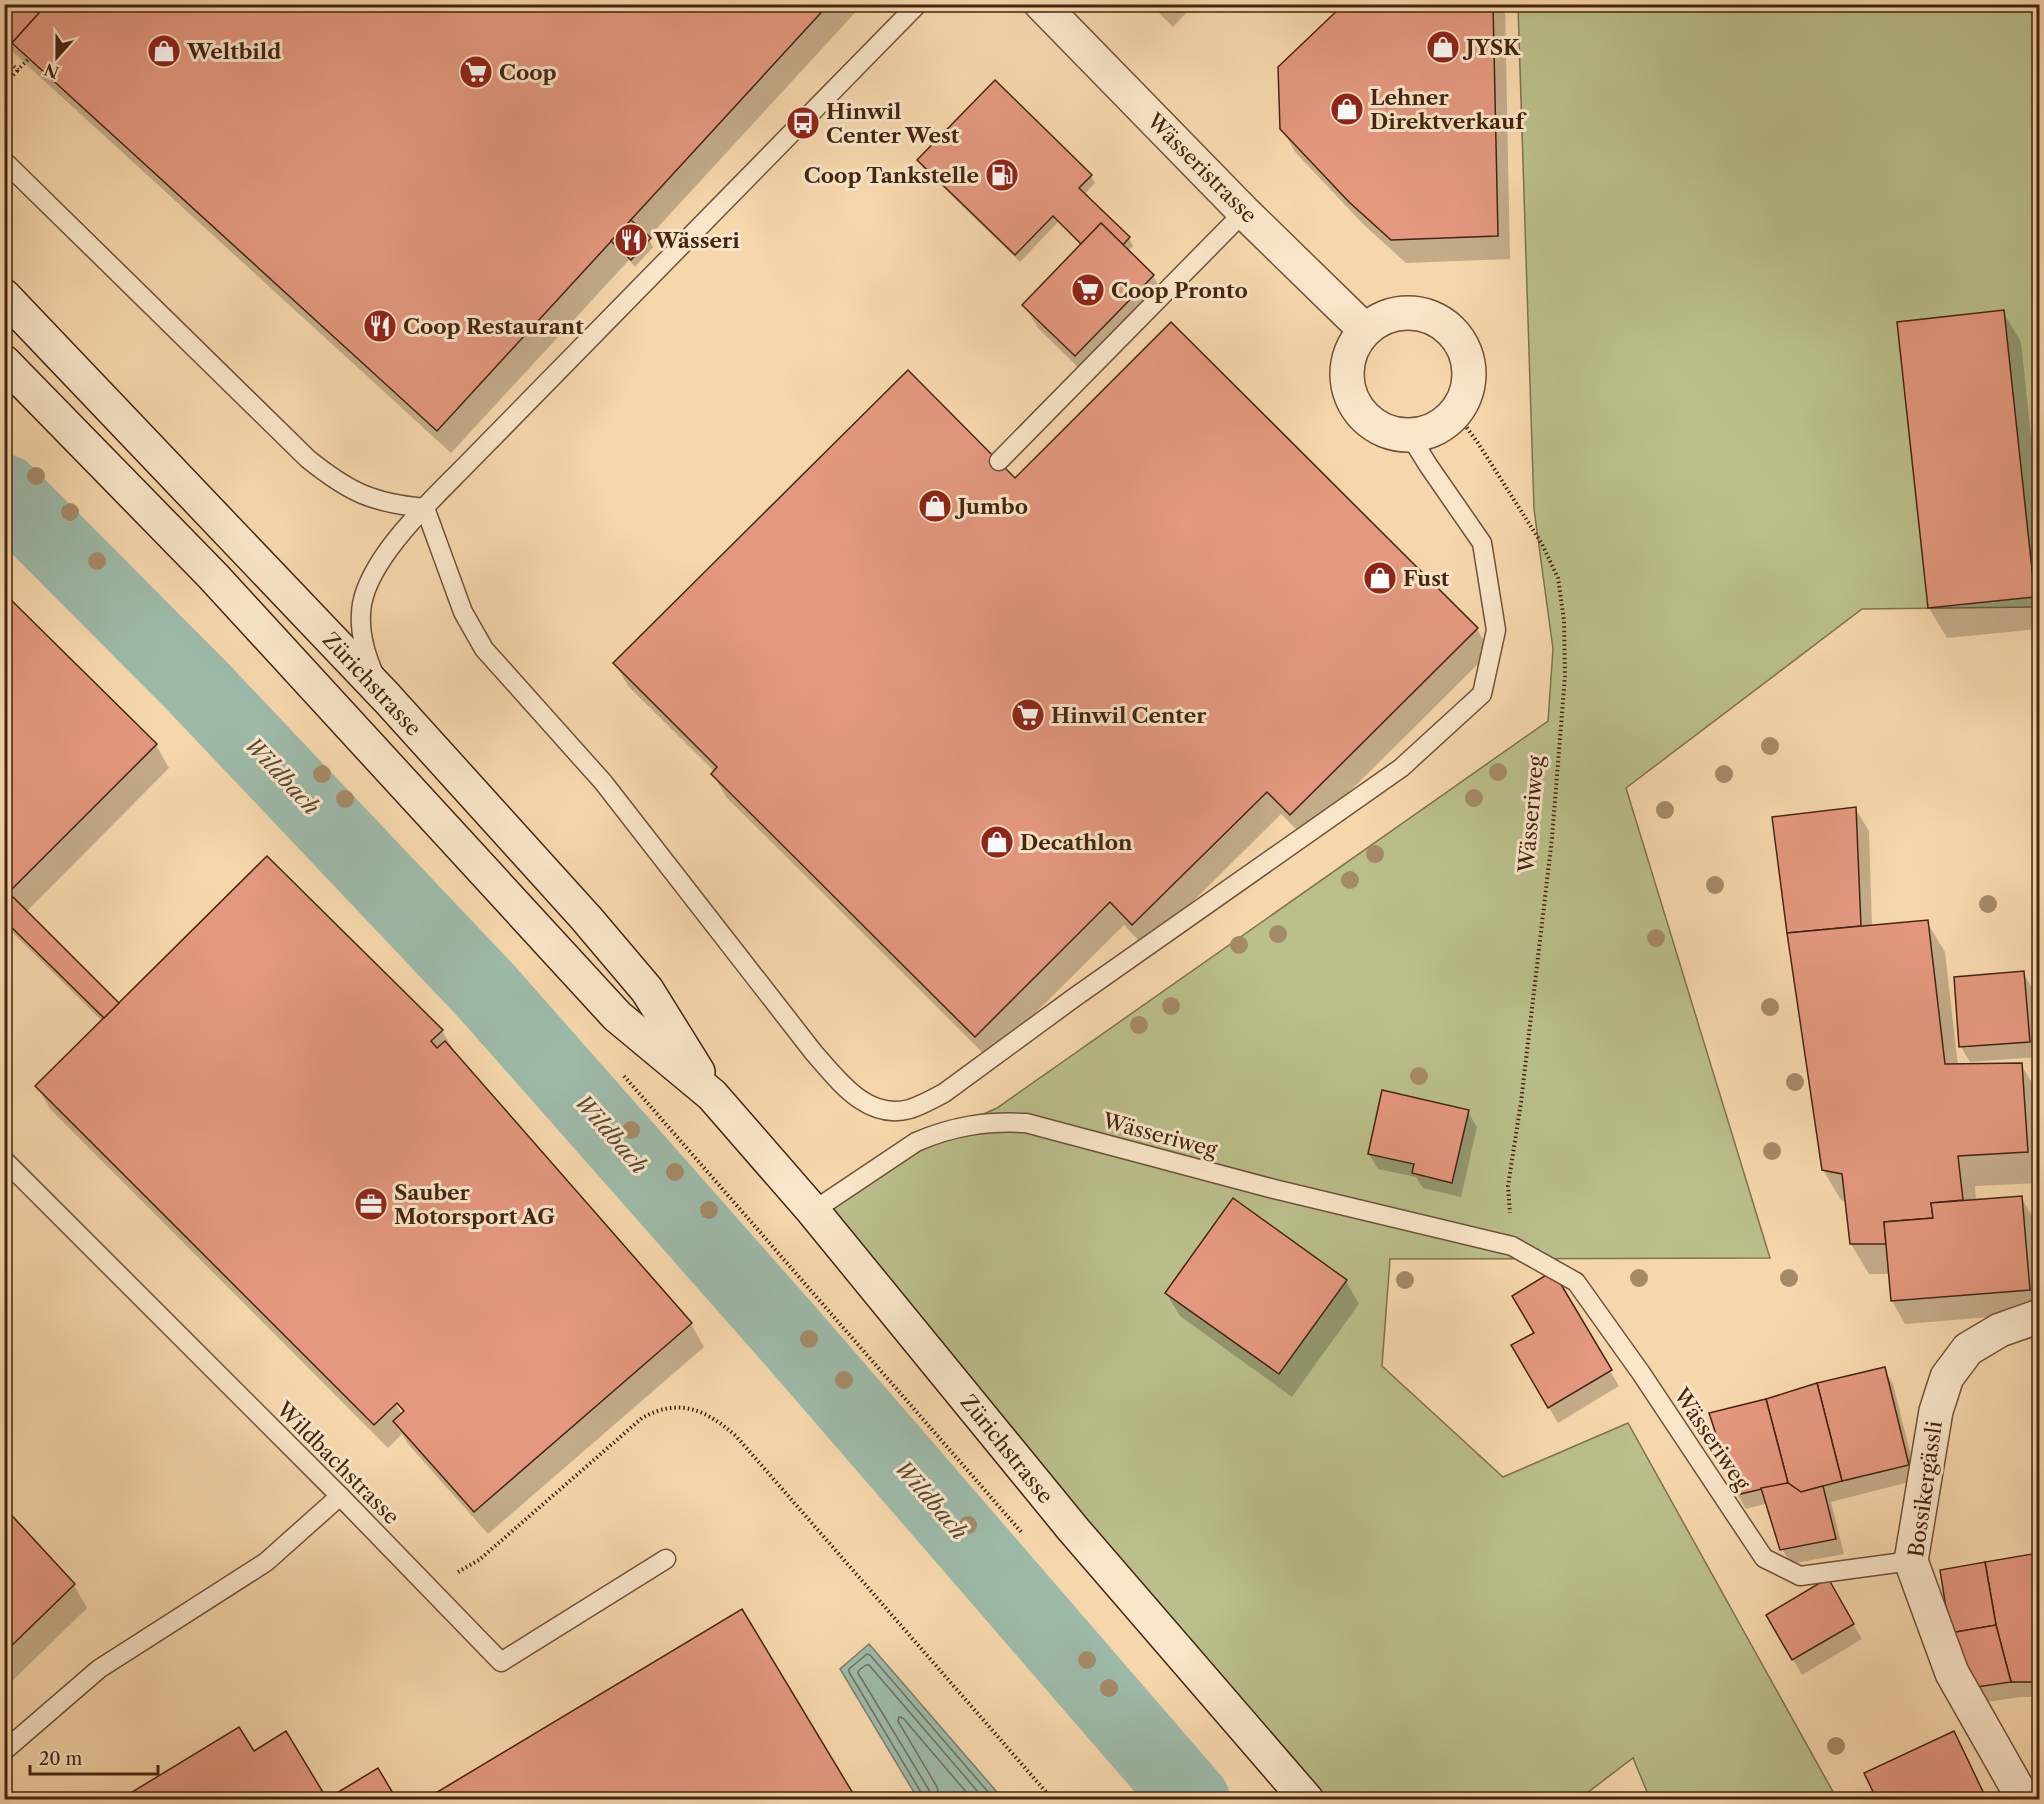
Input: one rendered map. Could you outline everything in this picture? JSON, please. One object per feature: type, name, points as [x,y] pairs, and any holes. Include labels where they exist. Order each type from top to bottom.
[{"type":"main road","name":"Wässeristrasse","points":[[1041,4],[1245,212],[1365,330]]},
{"type":"main road","name":"Zürichstrasse","points":[[4,296],[387,698],[586,918],[647,990],[712,1095]]},
{"type":"main road","points":[[1398,314],[1416,314],[1434,319],[1449,329],[1461,343],[1467,360],[1469,379],[1465,396],[1456,412],[1443,424],[1428,433],[1410,436],[1389,433],[1371,423],[1356,408],[1348,388],[1346,368],[1352,347],[1365,330],[1380,320],[1398,314]]},
{"type":"main road","name":"Zürichstrasse","points":[[4,362],[213,576],[617,1016],[712,1095],[813,1211],[1073,1529],[1307,1800]]},
{"type":"main road","name":"Bossikergässli","points":[[2024,1800],[1953,1673],[1911,1560],[1936,1411],[1947,1377],[1968,1349],[2000,1330],[2040,1316]]},
{"type":"lane","points":[[387,698],[376,679],[365,648],[361,614],[363,601],[376,569],[405,530],[918,4]]},
{"type":"lane","points":[[4,161],[308,459],[347,488],[366,497],[399,505],[425,508]]},
{"type":"lane","points":[[999,461],[1245,212]]},
{"type":"lane","points":[[425,508],[463,612],[484,650],[603,782],[814,1053],[844,1088],[858,1099],[874,1106],[888,1110],[907,1110],[925,1104],[944,1093],[1084,990],[1401,768],[1482,694],[1496,630],[1482,543],[1410,436]]},
{"type":"lane","name":"Wässeriweg","points":[[813,1211],[916,1142],[952,1128],[987,1122],[1026,1123],[1274,1189],[1512,1246],[1576,1282],[1641,1373],[1764,1558],[1800,1576],[1911,1560]]},
{"type":"lane","name":"Wildbachstrasse","points":[[4,1160],[340,1496],[501,1662],[666,1559]]},
{"type":"lane","points":[[4,1751],[99,1669],[266,1562],[340,1496]]},
{"type":"path","points":[[4,57],[18,70]]},
{"type":"path","points":[[4,85],[29,58]]},
{"type":"path","name":"Wässeriweg","points":[[1456,412],[1542,544],[1557,578],[1564,620],[1565,676],[1552,838],[1524,1078],[1508,1186],[1512,1246]]},
{"type":"path","points":[[621,1072],[1027,1539]]},
{"type":"path","points":[[418,1576],[453,1574],[479,1560],[642,1418],[666,1408],[693,1409],[714,1419],[736,1436],[1053,1800]]},
{"type":"green space","points":[[1518,5],[2039,5],[2039,607],[1862,609],[1626,788],[1770,1258],[1390,1259],[1382,1366],[1503,1477],[1628,1423],[1837,1799],[1650,1799],[1633,1758],[1579,1799],[1309,1799],[813,1211],[901,1151],[997,1108],[1548,721],[1553,649],[1534,509]]},
{"type":"water","points":[[869,1644],[1003,1799],[918,1799],[840,1669]]},
{"type":"building","points":[[4,4],[47,4],[12,43],[4,35]]},
{"type":"building","points":[[47,4],[829,4],[437,431],[12,43]]},
{"type":"building","points":[[1344,4],[1493,4],[1498,236],[1391,240],[1349,202],[1280,129],[1278,67]]},
{"type":"building","points":[[995,80],[1092,175],[1079,188],[1130,237],[1123,245],[1101,223],[1081,244],[1053,216],[1015,255],[917,160]]},
{"type":"building","name":"Wässeri","points":[[631,220],[651,238],[631,260],[611,241]]},
{"type":"building","name":"Coop Pronto","points":[[1101,223],[1154,275],[1075,356],[1022,305]]},
{"type":"building","points":[[2004,310],[2035,597],[1928,608],[1897,322]]},
{"type":"building","name":"Hinwil Center","points":[[1171,322],[1478,628],[1290,815],[1267,792],[1132,925],[1110,902],[975,1037],[711,774],[717,767],[613,663],[908,370],[1015,478]]},
{"type":"building","points":[[4,593],[157,744],[4,897]]},
{"type":"building","points":[[1856,807],[1861,926],[1787,933],[1772,817]]},
{"type":"building","name":"Sauber Motorsport AG","points":[[267,856],[443,1030],[431,1041],[437,1048],[445,1041],[692,1323],[474,1512],[393,1421],[404,1411],[397,1403],[374,1425],[35,1086]]},
{"type":"building","points":[[9,893],[119,1003],[104,1018],[4,920],[4,897]]},
{"type":"building","points":[[1928,920],[1945,1064],[2022,1063],[2028,1152],[1958,1156],[1963,1200],[1931,1203],[1933,1218],[1884,1222],[1886,1244],[1850,1244],[1842,1174],[1822,1170],[1787,933]]},
{"type":"building","points":[[2024,971],[2030,1042],[1959,1047],[1954,977]]},
{"type":"building","points":[[1382,1090],[1469,1110],[1452,1183],[1412,1173],[1414,1164],[1368,1154]]},
{"type":"building","points":[[2022,1196],[2030,1290],[1891,1301],[1884,1222],[1933,1218],[1931,1203]]},
{"type":"building","points":[[1233,1198],[1347,1280],[1279,1374],[1165,1293]]},
{"type":"building","points":[[1553,1271],[1612,1370],[1548,1408],[1511,1345],[1534,1333],[1512,1296]]},
{"type":"building","points":[[1885,1367],[1909,1465],[1842,1481],[1817,1383]]},
{"type":"building","points":[[1817,1383],[1842,1481],[1801,1492],[1788,1483],[1766,1399]]},
{"type":"building","points":[[1766,1399],[1788,1483],[1736,1495],[1709,1413]]},
{"type":"building","points":[[1788,1483],[1801,1492],[1823,1486],[1836,1539],[1780,1550],[1761,1488]]},
{"type":"building","points":[[4,1507],[75,1584],[4,1653]]},
{"type":"building","points":[[2032,1554],[2040,1597],[2040,1682],[2011,1682],[1996,1625],[1985,1562]]},
{"type":"building","points":[[1985,1562],[1996,1625],[1950,1633],[1940,1570]]},
{"type":"building","points":[[1828,1578],[1854,1624],[1792,1660],[1766,1615]]},
{"type":"building","points":[[742,1609],[857,1800],[424,1800]]},
{"type":"building","points":[[1996,1625],[2011,1682],[1977,1687],[1950,1633]]},
{"type":"building","points":[[239,1727],[254,1751],[286,1731],[327,1799],[378,1768],[397,1800],[119,1800]]},
{"type":"building","points":[[1954,1731],[1987,1800],[1877,1800],[1864,1773]]},
{"type":"waterway","name":"Wildbach","points":[[4,492],[198,687],[486,991],[794,1340],[1192,1800]]},
{"type":"place","name":"JYSK","points":[[1443,47]]},
{"type":"place","name":"Weltbild","points":[[164,51]]},
{"type":"place","name":"Coop","points":[[476,72]]},
{"type":"place","name":"Lehner Direktverkauf","points":[[1347,109]]},
{"type":"place","name":"Hinwil Center West","points":[[803,123]]},
{"type":"place","name":"Coop Tankstelle","points":[[1002,175]]},
{"type":"place","name":"Wässeri","points":[[631,240]]},
{"type":"place","name":"Coop Pronto","points":[[1088,290]]},
{"type":"place","name":"Coop Restaurant","points":[[380,326]]},
{"type":"place","name":"Jumbo","points":[[935,506]]},
{"type":"place","name":"Fust","points":[[1380,578]]},
{"type":"place","name":"Hinwil Center","points":[[1028,715]]},
{"type":"place","name":"Decathlon","points":[[997,842]]},
{"type":"place","name":"Sauber Motorsport AG","points":[[371,1204]]}]
